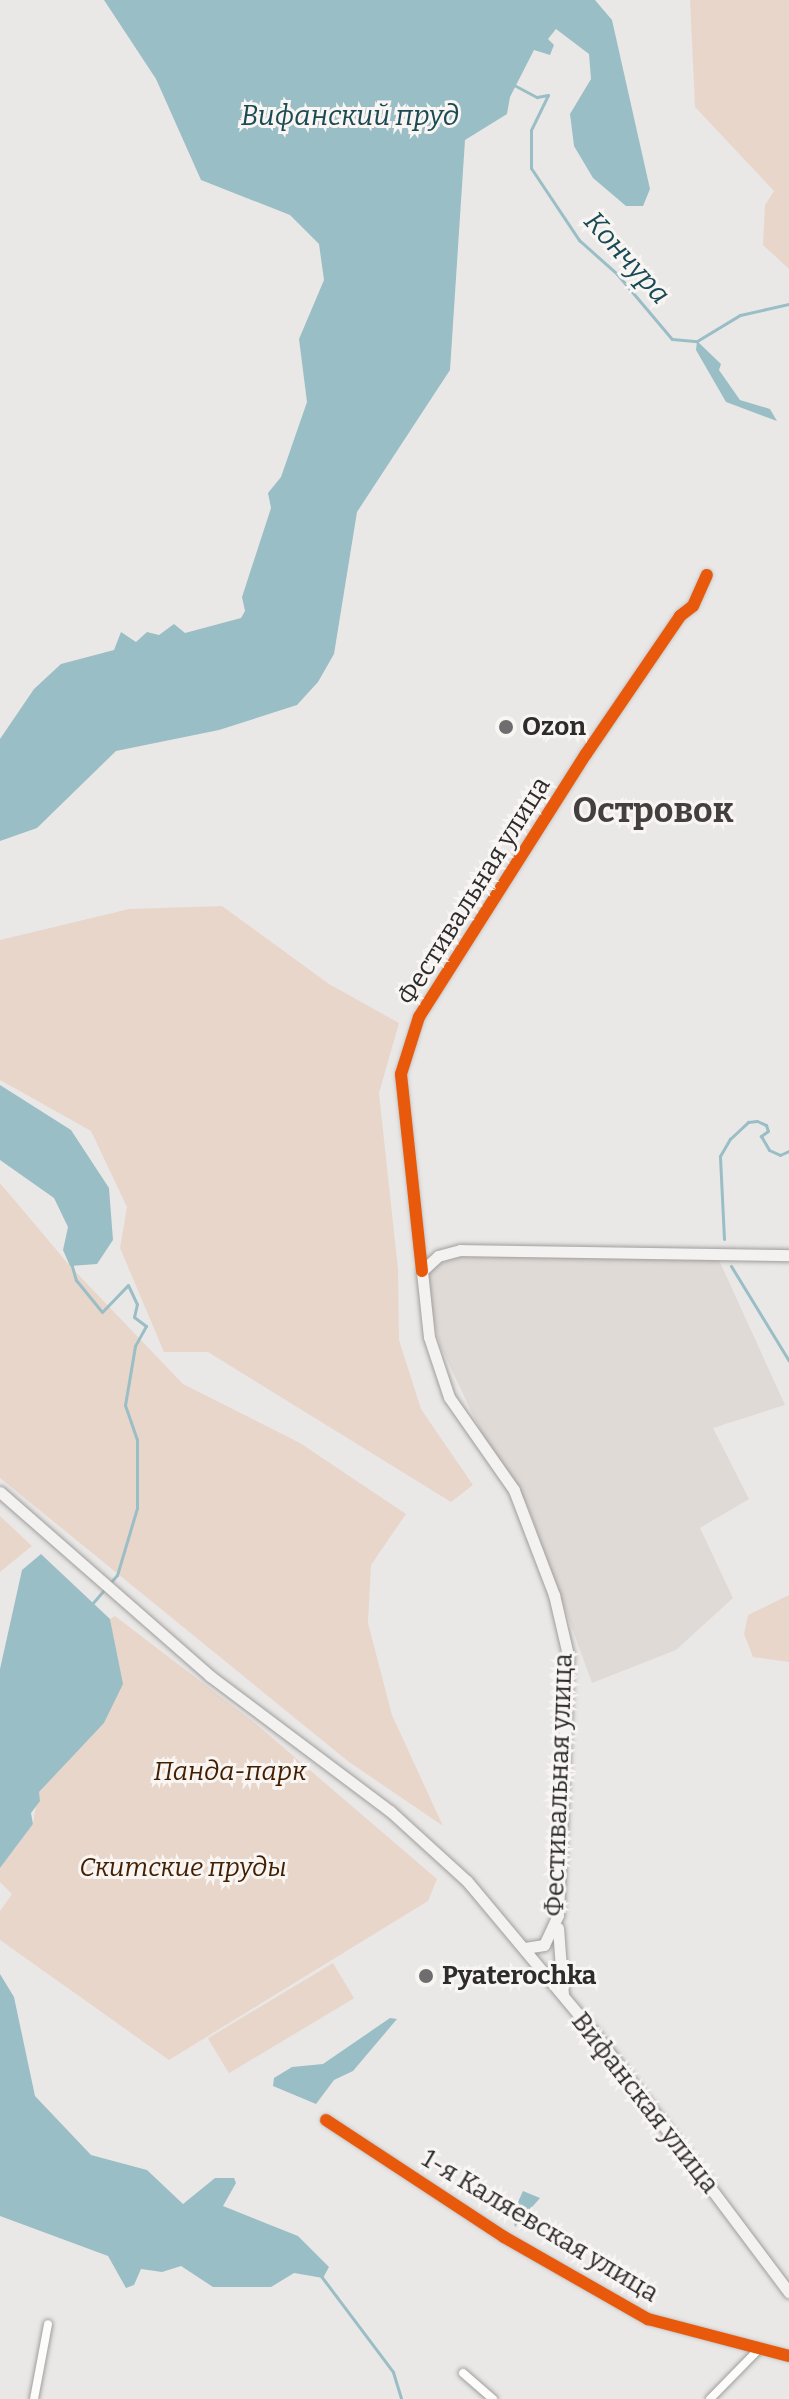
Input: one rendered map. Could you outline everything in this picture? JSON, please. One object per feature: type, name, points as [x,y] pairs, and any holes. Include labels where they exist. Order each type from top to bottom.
[{"type":"main road","points":[[422,1271],[438,1256],[460,1250],[789,1255]]},
{"type":"main road","name":"Фестивальная улица","points":[[422,1271],[429,1337],[449,1397],[521,1504],[554,1595],[568,1655],[558,1915],[544,1945],[525,1948]]},
{"type":"main road","name":"Вифанская улица","points":[[0,1492],[210,1676],[390,1811],[467,1881],[525,1948],[789,2292]]},
{"type":"main road","points":[[558,1915],[564,1999]]},
{"type":"street","name":"Фестивальная улица","points":[[422,1271],[401,1074],[419,1017],[586,754],[680,616],[693,606],[707,575]]},
{"type":"street","name":"1-я Каляевская улица","points":[[326,2120],[504,2237],[648,2319],[789,2356]]},
{"type":"street","points":[[34,2399],[48,2324]]},
{"type":"street","points":[[710,2399],[758,2350]]},
{"type":"street","points":[[463,2373],[493,2399]]},
{"type":"shaded area","points":[[462,1255],[719,1260],[785,1405],[713,1428],[749,1499],[700,1528],[733,1598],[676,1650],[592,1683],[527,1504],[480,1430],[440,1345],[422,1271]]},
{"type":"green space","points":[[690,0],[789,0],[789,269],[763,245],[765,205],[774,191],[695,107]]},
{"type":"green space","points":[[222,906],[329,984],[399,1023],[379,1093],[398,1269],[399,1340],[421,1409],[473,1485],[451,1502],[208,1352],[164,1352],[120,1248],[127,1207],[91,1131],[0,1080],[0,940],[129,909]]},
{"type":"green space","points":[[0,1183],[70,1266],[183,1384],[300,1443],[406,1514],[371,1565],[368,1623],[392,1715],[443,1826],[349,1762],[0,1478]]},
{"type":"green space","points":[[0,1516],[32,1546],[0,1572]]},
{"type":"green space","points":[[789,1595],[789,1662],[753,1657],[744,1634],[748,1615]]},
{"type":"green space","name":"Скитские пруды","points":[[115,1616],[255,1723],[437,1879],[428,1901],[169,2060],[0,1940],[0,1911],[12,1894],[0,1882],[0,1868],[33,1824],[38,1792],[104,1723],[122,1684],[110,1619]]},
{"type":"green space","points":[[333,1963],[354,1998],[229,2073],[208,2038]]},
{"type":"water","name":"Вифанский пруд","points":[[104,0],[595,0],[612,20],[650,189],[643,206],[626,206],[593,178],[574,146],[570,114],[591,79],[589,54],[556,29],[548,39],[554,45],[550,55],[534,50],[510,97],[507,114],[465,140],[450,370],[357,512],[334,654],[318,682],[297,705],[219,730],[116,751],[37,828],[0,841],[0,739],[34,689],[61,664],[114,650],[121,632],[136,642],[147,632],[159,635],[174,624],[185,633],[241,618],[245,611],[242,597],[271,508],[268,493],[281,477],[307,402],[299,339],[324,280],[319,244],[290,215],[201,180],[156,79]]},
{"type":"water","points":[[697,341],[721,364],[719,370],[740,400],[770,409],[777,421],[726,402],[696,350]]},
{"type":"water","points":[[0,1085],[71,1130],[109,1188],[113,1240],[97,1264],[70,1266],[63,1250],[68,1227],[54,1198],[0,1160]]},
{"type":"water","points":[[41,1554],[110,1619],[123,1684],[104,1723],[39,1792],[40,1801],[31,1813],[33,1824],[0,1868],[0,1669],[22,1570]]},
{"type":"water","points":[[0,1974],[14,1997],[35,2096],[91,2155],[147,2170],[183,2204],[215,2178],[234,2178],[236,2183],[223,2206],[298,2236],[329,2267],[323,2278],[294,2273],[271,2287],[213,2287],[181,2266],[162,2272],[141,2269],[134,2285],[126,2288],[108,2256],[0,2216]]},
{"type":"water","points":[[390,2018],[397,2019],[353,2071],[334,2080],[316,2104],[273,2086],[274,2078],[292,2067],[323,2064]]},
{"type":"water","points":[[523,2191],[540,2198],[515,2227],[512,2215]]},
{"type":"waterway","name":"Кончура","points":[[514,85],[537,97],[548,95],[531,130],[531,168],[579,240],[617,274],[672,339],[697,341],[740,315],[789,304]]},
{"type":"waterway","name":"Кончура","points":[[724,1239],[720,1156],[730,1139],[748,1122],[757,1121],[766,1125],[768,1131],[761,1136],[769,1150],[780,1155],[789,1151]]},
{"type":"waterway","points":[[71,1263],[76,1280],[102,1312],[128,1285],[137,1304],[134,1317],[146,1326],[135,1346],[125,1405],[137,1439],[137,1508],[117,1575],[93,1603]]},
{"type":"waterway","name":"Кончура","points":[[731,1266],[789,1361]]},
{"type":"waterway","points":[[321,2276],[393,2372],[401,2399]]},
{"type":"cycle path","points":[[422,1271],[401,1074],[419,1017],[586,754],[680,616],[693,606],[707,575]]},
{"type":"cycle path","points":[[326,2120],[504,2237],[648,2319],[789,2356]]},
{"type":"place","name":"Ozon","points":[[506,727]]},
{"type":"place","name":"Pyaterochka","points":[[426,1976]]},
{"type":"district","name":"Островок","points":[[653,811]]},
{"type":"park label","name":"Панда-парк","points":[[230,1772]]}]
